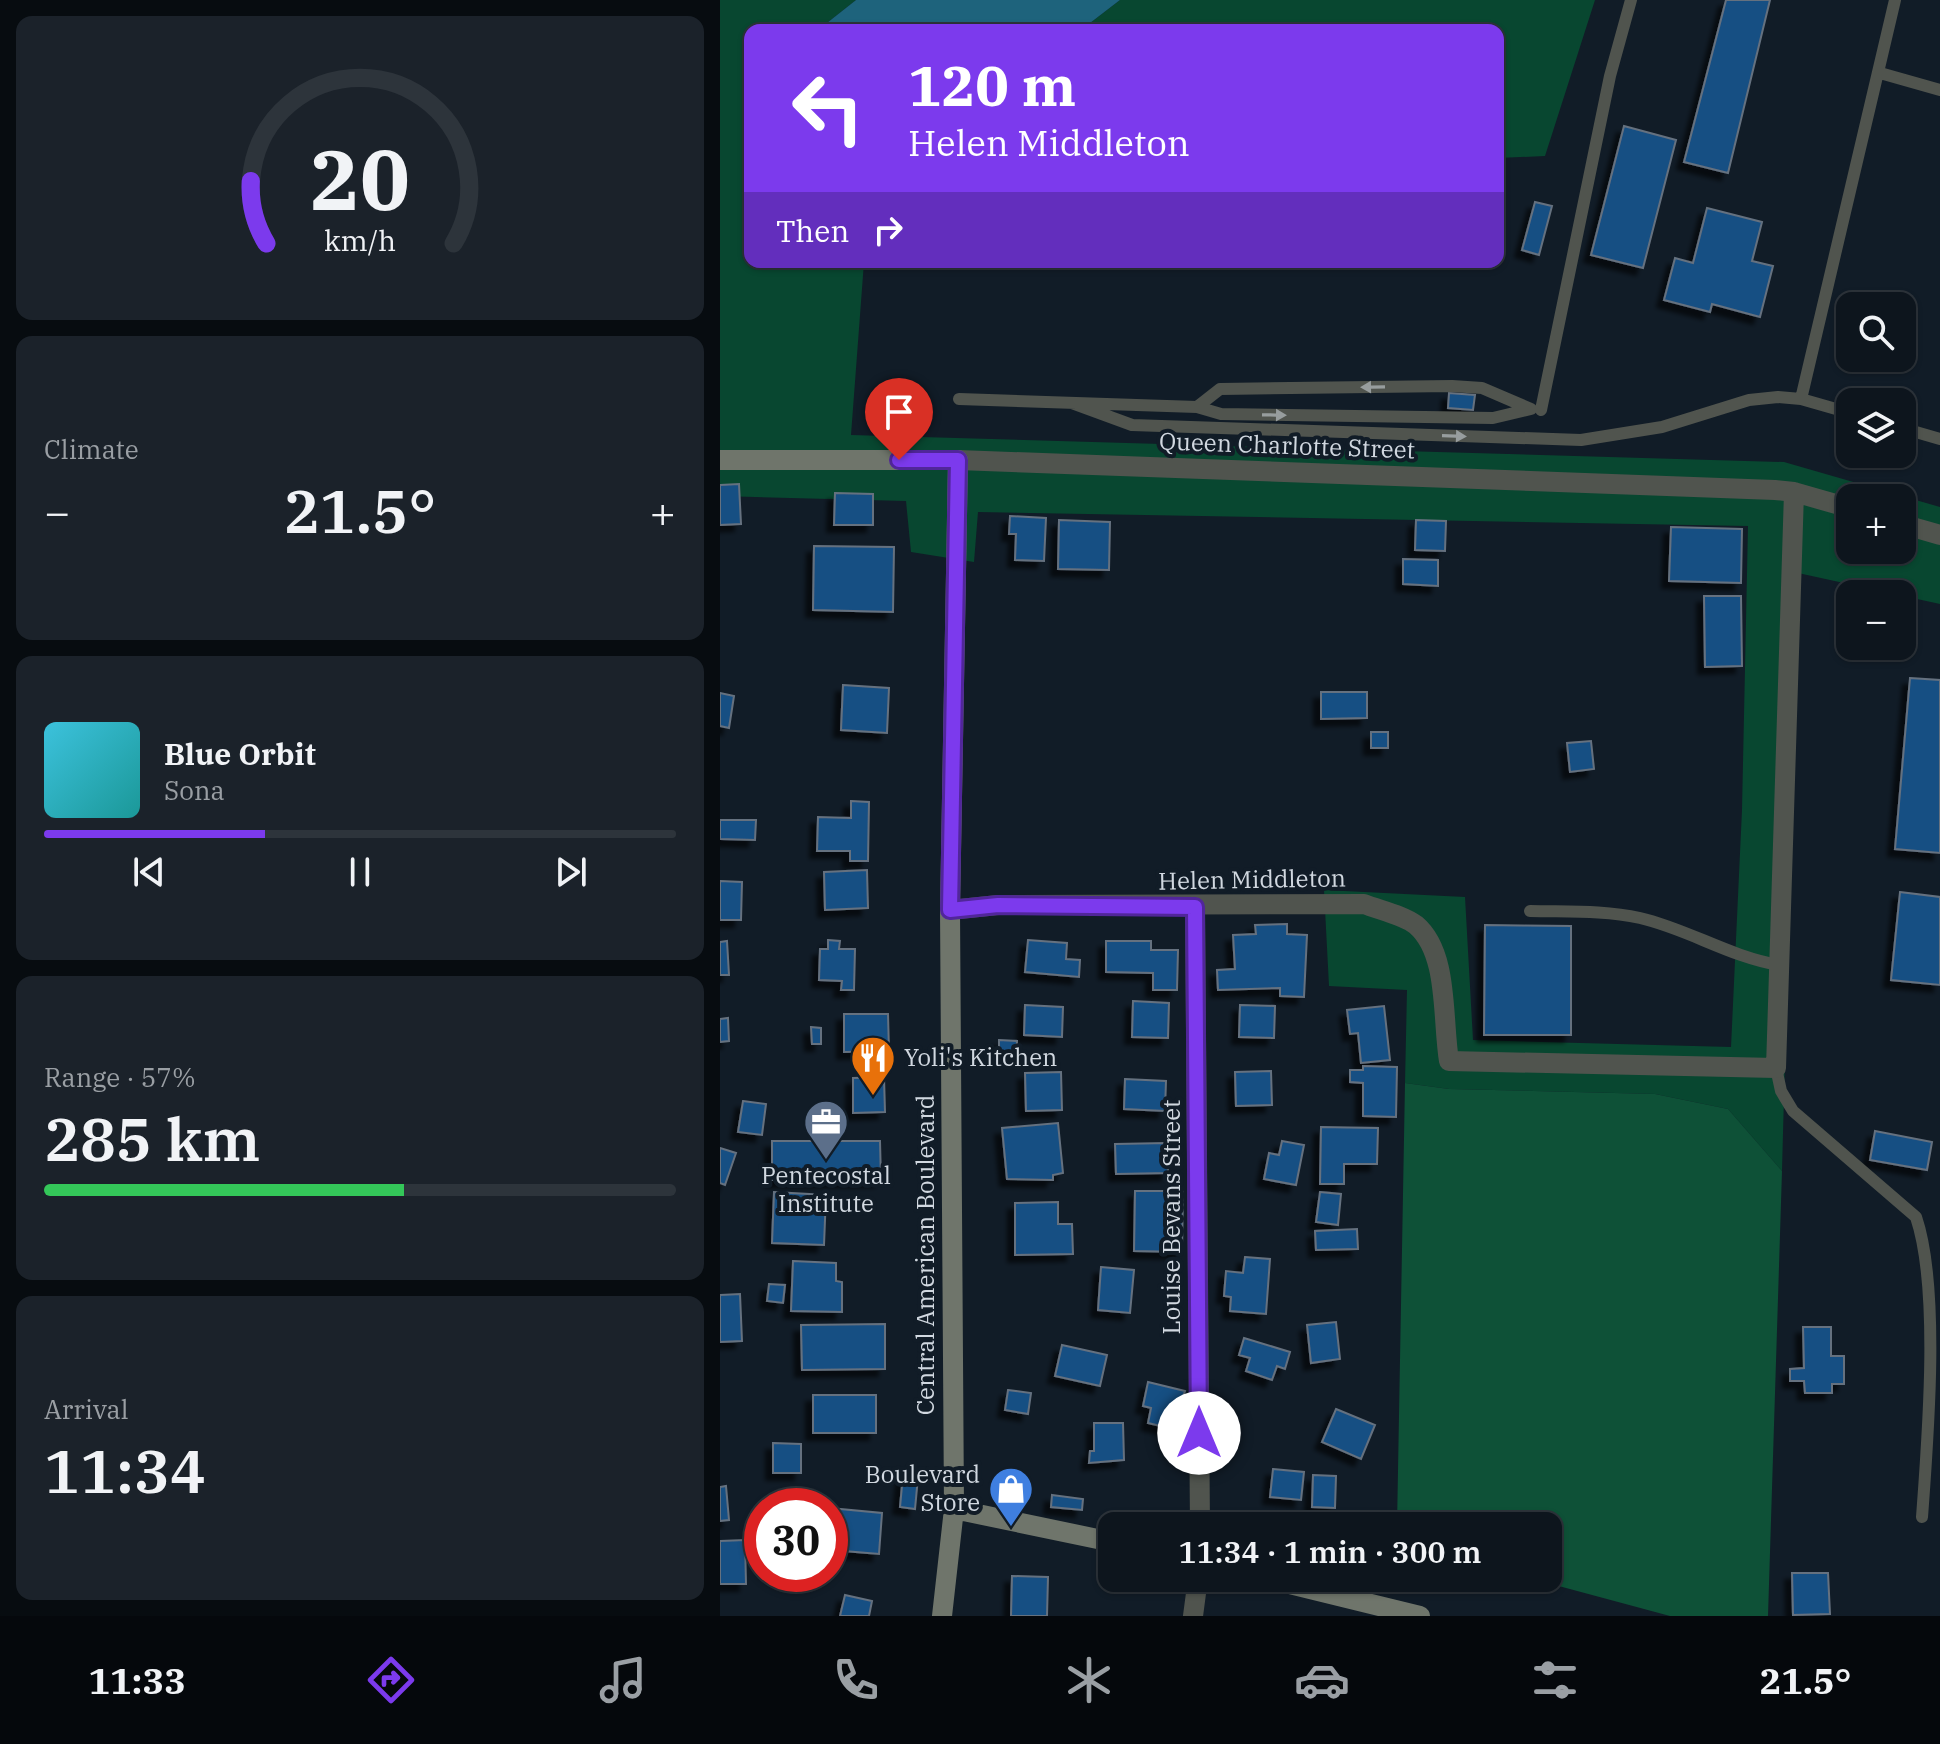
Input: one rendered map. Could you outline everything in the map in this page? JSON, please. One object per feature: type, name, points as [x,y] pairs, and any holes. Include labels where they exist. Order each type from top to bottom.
[{"type":"main road","name":"Queen Charlotte Street","points":[[720,460],[958,460]]},
{"type":"main road","name":"Central American Boulevard","points":[[942,1616],[954,1509],[950,910],[958,460]]},
{"type":"main road","points":[[954,1509],[1098,1539]]},
{"type":"main road","points":[[1320,1592],[1407,1614]]},
{"type":"street","name":"Queen Charlotte Street","points":[[958,460],[1794,492],[1836,504]]},
{"type":"street","points":[[1776,1068],[1794,492]]},
{"type":"street","points":[[1916,528],[1940,535]]},
{"type":"street","name":"Helen Middleton","points":[[950,910],[998,905],[1195,907],[1364,904],[1414,923],[1431,943],[1440,962],[1442,1023],[1449,1061],[1776,1068]]},
{"type":"street","name":"Louise Bevans Street","points":[[1195,907],[1200,1512]]},
{"type":"street","points":[[1193,1616],[1196,1592]]},
{"type":"lane","points":[[1541,410],[1610,76],[1631,0]]},
{"type":"lane","points":[[1801,399],[1895,0]]},
{"type":"lane","points":[[1880,73],[1940,90]]},
{"type":"lane","points":[[959,399],[1197,407],[1221,414],[1449,419],[1493,418],[1531,409],[1482,388],[1452,386],[1220,389],[1197,407]]},
{"type":"lane","points":[[1072,403],[1132,425],[1581,440],[1662,427],[1749,400],[1801,399],[1836,409]]},
{"type":"lane","points":[[1916,432],[1940,439]]},
{"type":"lane","points":[[1530,911],[1611,913],[1643,919],[1742,958],[1779,965]]},
{"type":"lane","points":[[1776,1068],[1781,1091],[1793,1111],[1916,1217],[1925,1238],[1931,1265],[1930,1384],[1922,1517]]},
{"type":"green space","points":[[720,0],[856,0],[826,24],[744,24],[744,268],[864,268],[851,435],[1784,462],[1860,484],[1836,484],[1836,564],[1916,564],[1916,500],[1940,507],[1940,604],[1916,599],[1916,580],[1836,581],[1798,573],[1782,1171],[1728,1109],[1655,1094],[1449,1089],[1405,1083],[1407,990],[1329,986],[1324,890],[1465,897],[1473,1040],[1731,1047],[1742,810],[1748,526],[978,512],[974,562],[911,552],[906,501],[720,496]]},
{"type":"green space","points":[[1120,0],[1595,0],[1545,156],[1504,158],[1504,24],[1089,24]]},
{"type":"green space","points":[[1405,1083],[1449,1089],[1655,1094],[1728,1109],[1782,1171],[1768,1616],[1670,1616],[1562,1587],[1562,1512],[1397,1512]]},
{"type":"water","points":[[856,0],[1120,0],[1089,24],[826,24]]},
{"type":"building","points":[[1726,0],[1770,0],[1728,173],[1684,162]]},
{"type":"building","points":[[1624,126],[1676,140],[1643,268],[1591,255]]},
{"type":"building","points":[[1535,202],[1552,206],[1539,255],[1522,250]]},
{"type":"building","points":[[1707,208],[1762,222],[1752,261],[1773,266],[1760,317],[1712,304],[1710,312],[1664,300],[1675,258],[1693,263]]},
{"type":"building","points":[[1449,393],[1475,395],[1473,410],[1448,408]]},
{"type":"building","points":[[739,484],[741,524],[720,525],[720,485]]},
{"type":"building","points":[[835,493],[873,494],[873,525],[834,525]]},
{"type":"building","points":[[1010,516],[1046,518],[1044,561],[1015,560],[1016,534],[1009,534]]},
{"type":"building","points":[[1059,520],[1110,522],[1109,570],[1058,569]]},
{"type":"building","points":[[1416,520],[1446,521],[1445,551],[1415,550]]},
{"type":"building","points":[[1671,527],[1742,529],[1741,583],[1669,581]]},
{"type":"building","points":[[814,546],[894,547],[893,612],[813,610]]},
{"type":"building","points":[[1403,559],[1438,560],[1438,586],[1403,584]]},
{"type":"building","points":[[1704,596],[1741,596],[1742,666],[1705,667]]},
{"type":"building","points":[[1910,678],[1940,680],[1940,853],[1895,849]]},
{"type":"building","points":[[843,685],[889,688],[887,733],[841,730]]},
{"type":"building","points":[[1321,692],[1367,692],[1367,718],[1321,719]]},
{"type":"building","points":[[720,693],[734,696],[729,728],[720,726]]},
{"type":"building","points":[[1371,732],[1388,732],[1388,748],[1371,748]]},
{"type":"building","points":[[1591,741],[1594,769],[1570,772],[1567,743]]},
{"type":"building","points":[[851,801],[869,802],[868,861],[850,861],[850,851],[817,851],[818,817],[851,818]]},
{"type":"building","points":[[720,820],[756,820],[755,840],[720,839]]},
{"type":"building","points":[[867,870],[868,908],[825,910],[824,872]]},
{"type":"building","points":[[720,881],[742,882],[741,920],[720,920]]},
{"type":"building","points":[[1900,892],[1940,897],[1940,985],[1891,980]]},
{"type":"building","points":[[1287,924],[1287,934],[1307,935],[1304,997],[1280,996],[1280,988],[1218,990],[1217,970],[1235,969],[1233,935],[1256,934],[1255,925]]},
{"type":"building","points":[[1485,925],[1571,926],[1571,1035],[1484,1035]]},
{"type":"building","points":[[828,940],[840,941],[839,949],[855,949],[854,990],[841,990],[842,981],[819,980],[820,949],[828,949]]},
{"type":"building","points":[[1028,940],[1067,943],[1066,959],[1080,960],[1079,977],[1025,972]]},
{"type":"building","points":[[727,941],[729,975],[720,975],[720,942]]},
{"type":"building","points":[[1106,941],[1151,941],[1151,950],[1178,950],[1177,990],[1153,990],[1153,973],[1106,972]]},
{"type":"building","points":[[1133,1001],[1169,1003],[1168,1038],[1132,1037]]},
{"type":"building","points":[[1025,1005],[1063,1007],[1062,1037],[1024,1035]]},
{"type":"building","points":[[1240,1005],[1275,1006],[1274,1038],[1239,1037]]},
{"type":"building","points":[[1384,1006],[1390,1060],[1361,1063],[1358,1033],[1350,1034],[1347,1010]]},
{"type":"building","points":[[844,1014],[888,1014],[889,1051],[844,1052]]},
{"type":"building","points":[[728,1018],[729,1041],[720,1042],[720,1019]]},
{"type":"building","points":[[811,1027],[821,1028],[821,1044],[812,1044]]},
{"type":"building","points":[[999,1040],[1017,1041],[1016,1058],[999,1056]]},
{"type":"building","points":[[1363,1066],[1397,1067],[1396,1117],[1363,1116],[1363,1083],[1350,1082],[1350,1070],[1363,1070]]},
{"type":"building","points":[[1271,1071],[1272,1105],[1236,1106],[1235,1072]]},
{"type":"building","points":[[1061,1072],[1062,1110],[1026,1111],[1025,1073]]},
{"type":"building","points":[[884,1077],[885,1112],[853,1113],[853,1078]]},
{"type":"building","points":[[1125,1079],[1166,1081],[1165,1111],[1124,1109]]},
{"type":"building","points":[[743,1101],[766,1104],[762,1135],[738,1132]]},
{"type":"building","points":[[1058,1123],[1063,1173],[1053,1175],[1053,1180],[1007,1179],[1002,1128]]},
{"type":"building","points":[[1321,1127],[1378,1128],[1377,1164],[1344,1164],[1344,1184],[1320,1184]]},
{"type":"building","points":[[1875,1131],[1932,1142],[1927,1170],[1870,1160]]},
{"type":"building","name":"Pentecostal Institute","points":[[772,1141],[880,1141],[881,1180],[772,1180]]},
{"type":"building","points":[[1282,1141],[1304,1145],[1296,1185],[1264,1179],[1269,1153],[1279,1155]]},
{"type":"building","points":[[1167,1143],[1168,1173],[1116,1174],[1115,1144]]},
{"type":"building","points":[[720,1148],[736,1153],[725,1185],[720,1183]]},
{"type":"building","points":[[1135,1191],[1183,1191],[1182,1252],[1134,1251]]},
{"type":"building","points":[[774,1192],[826,1195],[824,1245],[772,1243]]},
{"type":"building","points":[[1320,1192],[1341,1194],[1338,1225],[1316,1222]]},
{"type":"building","points":[[1058,1202],[1058,1224],[1072,1224],[1073,1254],[1015,1255],[1015,1203]]},
{"type":"building","points":[[1357,1229],[1358,1249],[1316,1250],[1315,1231]]},
{"type":"building","points":[[1245,1257],[1270,1259],[1266,1314],[1230,1311],[1231,1297],[1224,1296],[1226,1271],[1243,1273]]},
{"type":"building","points":[[793,1261],[836,1263],[836,1281],[842,1282],[842,1312],[791,1311]]},
{"type":"building","points":[[1101,1267],[1134,1270],[1130,1313],[1098,1310]]},
{"type":"building","points":[[769,1284],[785,1285],[783,1303],[767,1301]]},
{"type":"building","points":[[740,1294],[742,1341],[720,1342],[720,1295]]},
{"type":"building","points":[[1336,1322],[1340,1359],[1311,1363],[1307,1325]]},
{"type":"building","points":[[885,1324],[885,1369],[802,1370],[801,1325]]},
{"type":"building","points":[[1803,1327],[1831,1327],[1831,1356],[1844,1356],[1844,1384],[1832,1384],[1832,1393],[1805,1393],[1804,1381],[1790,1381],[1790,1369],[1804,1368]]},
{"type":"building","points":[[1244,1338],[1290,1352],[1285,1369],[1277,1366],[1272,1380],[1246,1371],[1250,1358],[1239,1355]]},
{"type":"building","points":[[1062,1345],[1107,1355],[1100,1386],[1055,1376]]},
{"type":"building","points":[[1148,1382],[1185,1391],[1173,1429],[1148,1423],[1151,1408],[1143,1406]]},
{"type":"building","points":[[1008,1390],[1031,1393],[1028,1414],[1005,1410]]},
{"type":"building","points":[[813,1395],[876,1395],[876,1433],[813,1433]]},
{"type":"building","points":[[1336,1409],[1375,1425],[1361,1459],[1322,1442]]},
{"type":"building","points":[[1094,1423],[1123,1423],[1124,1460],[1089,1463],[1090,1451],[1094,1451]]},
{"type":"building","points":[[773,1443],[801,1444],[801,1473],[773,1473]]},
{"type":"building","points":[[1273,1469],[1304,1472],[1301,1500],[1270,1497]]},
{"type":"building","points":[[903,1475],[918,1477],[915,1509],[900,1507]]},
{"type":"building","points":[[1313,1475],[1336,1476],[1335,1508],[1312,1507]]},
{"type":"building","points":[[726,1486],[729,1520],[720,1521],[720,1487]]},
{"type":"building","points":[[1052,1495],[1083,1499],[1082,1510],[1051,1507]]},
{"type":"building","points":[[848,1510],[882,1513],[879,1554],[848,1551]]},
{"type":"building","points":[[744,1540],[744,1584],[720,1584],[720,1541]]},
{"type":"building","points":[[1792,1573],[1828,1573],[1830,1614],[1793,1615]]},
{"type":"building","points":[[1012,1576],[1048,1577],[1047,1616],[1011,1616]]},
{"type":"building","points":[[845,1595],[872,1601],[869,1616],[840,1616]]},
{"type":"place","name":"Yoli's Kitchen","points":[[873,1097]]},
{"type":"place","name":"Pentecostal Institute","points":[[826,1161]]},
{"type":"place","name":"Boulevard Store","points":[[1011,1528]]},
{"type":"route","points":[[899,460],[958,460],[950,910],[998,905],[1195,907],[1199,1433]]}]
